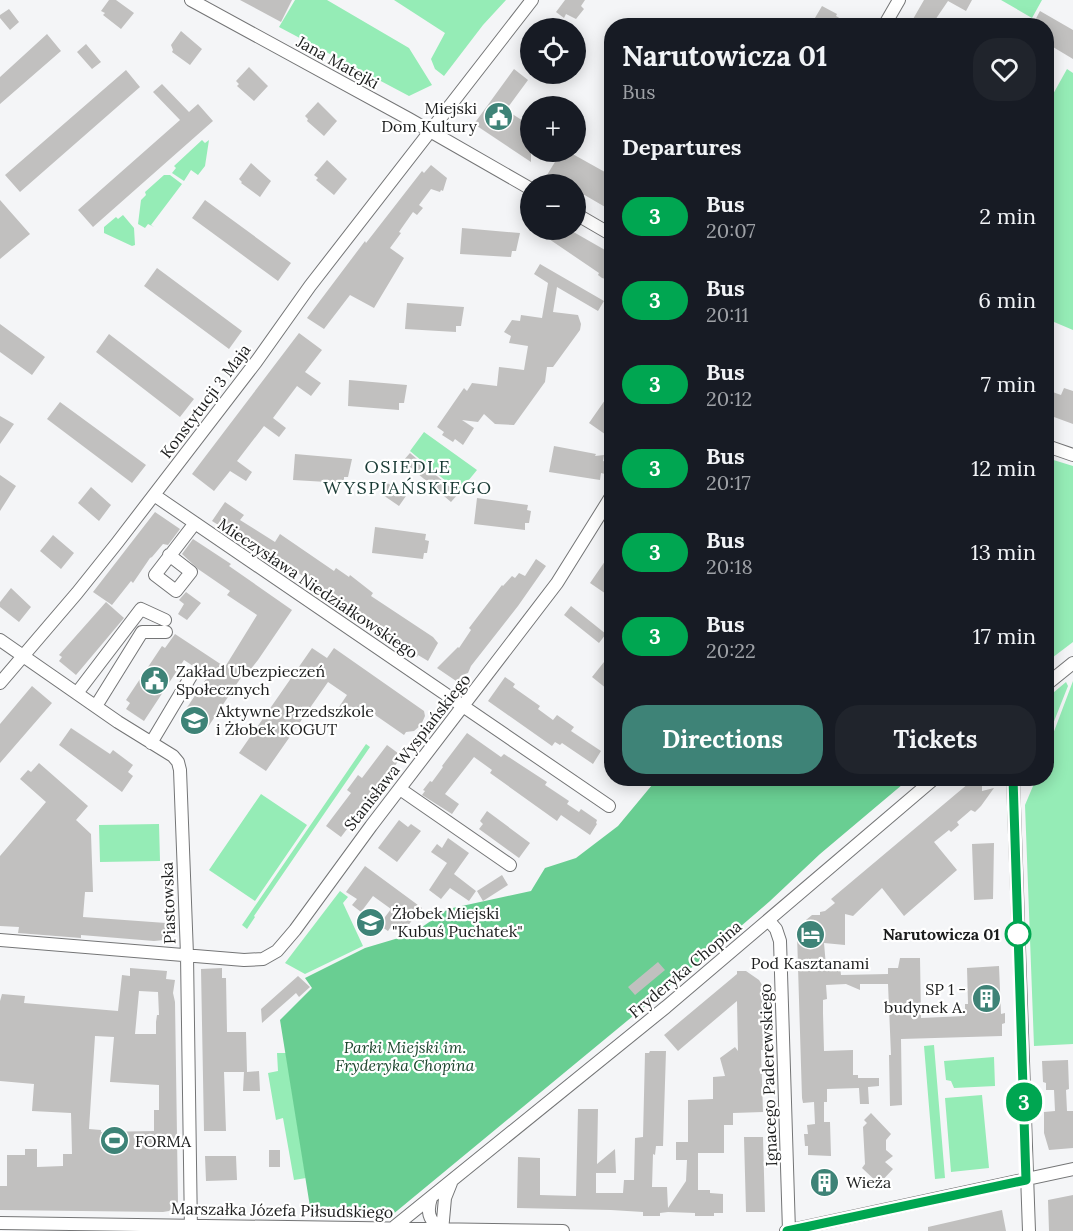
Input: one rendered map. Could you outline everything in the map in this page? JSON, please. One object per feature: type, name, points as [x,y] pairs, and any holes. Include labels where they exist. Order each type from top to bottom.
[{"type":"street","name":"Jana Matejki","points":[[191,0],[409,119],[520,183]]},
{"type":"street","name":"Konstytucji 3 Maja","points":[[0,683],[77,593],[154,495],[256,362],[310,286],[532,0]]},
{"type":"street","points":[[889,18],[899,0]]},
{"type":"street","points":[[586,220],[604,230]]},
{"type":"street","points":[[1054,448],[1073,455]]},
{"type":"street","name":"Mieczysława Niedziałkowskiego","points":[[154,495],[609,806]]},
{"type":"street","name":"Stanisława Wyspiańskiego","points":[[0,940],[244,960],[263,959],[276,951],[295,930],[557,583],[604,508]]},
{"type":"street","points":[[169,555],[195,523]]},
{"type":"street","points":[[77,693],[141,609],[165,626],[142,632],[96,706]]},
{"type":"street","name":"Piastowska","points":[[0,640],[173,756],[178,762],[187,955],[191,1228]]},
{"type":"street","points":[[1054,678],[1073,663]]},
{"type":"street","points":[[152,743],[191,676]]},
{"type":"street","name":"Fryderyka Chopina","points":[[393,1228],[769,921],[926,786]]},
{"type":"street","points":[[1013,786],[1029,1231]]},
{"type":"street","points":[[400,789],[510,865]]},
{"type":"street","name":"Ignacego Paderewskiego","points":[[769,921],[776,929],[780,941],[788,1231]]},
{"type":"street","points":[[788,1231],[1073,1169]]},
{"type":"street","points":[[442,1229],[445,1198],[452,1180]]},
{"type":"street","points":[[431,1198],[428,1209],[430,1217],[442,1229]]},
{"type":"street","name":"Marszałka Józefa Piłsudskiego","points":[[0,1223],[191,1228],[563,1231]]},
{"type":"green space","points":[[295,0],[327,0],[409,48],[432,85],[409,96],[279,27]]},
{"type":"green space","points":[[394,0],[506,0],[483,25],[444,76],[435,69],[431,59],[445,33]]},
{"type":"green space","points":[[1001,0],[1042,0],[1032,18]]},
{"type":"green space","points":[[1067,69],[1073,73],[1073,330],[1054,322],[1054,92]]},
{"type":"green space","points":[[202,140],[205,143],[209,140],[205,166],[198,175],[191,170],[184,181],[172,173],[176,168],[174,166]]},
{"type":"green space","points":[[164,175],[170,175],[182,184],[151,225],[154,227],[148,224],[145,228],[138,224],[141,200],[146,195],[145,192]]},
{"type":"green space","points":[[123,215],[134,228],[135,245],[132,246],[104,233],[104,227],[116,217],[118,219]]},
{"type":"green space","points":[[424,432],[477,470],[459,492],[410,451]]},
{"type":"green space","points":[[1054,460],[1073,466],[1073,642],[1054,656]]},
{"type":"green space","points":[[1073,681],[1073,1044],[1034,1046],[1025,805],[1033,786],[1054,786],[1054,731]]},
{"type":"green space","points":[[1066,682],[1068,686],[1054,721],[1054,692]]},
{"type":"green space","points":[[366,744],[370,747],[247,929],[242,925]]},
{"type":"green space","name":"Parki Miejski im. Fryderyka Chopina","points":[[651,786],[901,786],[820,854],[719,945],[392,1215],[311,1213],[280,1020],[312,988],[305,978],[365,948],[412,934],[448,909],[531,891],[545,868],[576,858],[618,826]]},
{"type":"green space","points":[[261,794],[307,825],[255,901],[209,870]]},
{"type":"green space","points":[[159,824],[160,861],[100,862],[99,825]]},
{"type":"green space","points":[[340,891],[348,897],[343,903],[363,946],[305,974],[285,963]]},
{"type":"green space","points":[[934,1045],[945,1178],[935,1179],[924,1046]]},
{"type":"green space","points":[[277,1053],[286,1053],[306,1178],[294,1180],[283,1118],[276,1120],[268,1073],[278,1071]]},
{"type":"green space","points":[[994,1057],[995,1086],[954,1088],[951,1081],[946,1080],[944,1061]]},
{"type":"green space","points":[[982,1095],[989,1168],[951,1172],[945,1098]]},
{"type":"building","points":[[109,0],[116,0],[134,13],[121,29],[101,11]]},
{"type":"building","points":[[240,0],[292,0],[281,22]]},
{"type":"building","points":[[565,0],[585,0],[581,6],[584,9],[577,18],[566,14],[564,18],[556,12]]},
{"type":"building","points":[[924,0],[972,0],[966,11],[948,1],[936,18],[914,18]]},
{"type":"building","points":[[822,6],[837,14],[836,16],[839,18],[815,18]]},
{"type":"building","points":[[9,9],[19,22],[10,30],[0,18],[0,15]]},
{"type":"building","points":[[1040,11],[1052,18],[1036,18]]},
{"type":"building","points":[[1054,19],[1073,30],[1073,59],[1054,48]]},
{"type":"building","points":[[181,31],[202,49],[190,65],[172,52],[171,45]]},
{"type":"building","points":[[47,34],[61,51],[0,104],[0,77]]},
{"type":"building","points":[[86,44],[101,62],[92,69],[77,52]]},
{"type":"building","points":[[249,67],[268,86],[254,101],[237,86],[239,84],[236,81]]},
{"type":"building","name":"Miejski Dom Kultury","points":[[514,69],[520,74],[520,84],[525,84],[506,110],[520,119],[520,155],[474,124]]},
{"type":"building","points":[[126,70],[140,87],[20,192],[5,175]]},
{"type":"building","points":[[162,84],[189,112],[198,104],[213,121],[93,227],[78,210],[180,120],[153,92]]},
{"type":"building","points":[[318,102],[337,121],[324,136],[307,121],[305,116]]},
{"type":"building","points":[[327,160],[347,179],[334,195],[316,180],[318,178],[314,175]]},
{"type":"building","points":[[586,161],[604,172],[604,206],[586,196],[586,174],[548,174],[555,162]]},
{"type":"building","points":[[251,163],[271,181],[260,197],[239,179]]},
{"type":"building","points":[[431,165],[447,178],[443,191],[431,189],[419,205],[423,208],[417,215],[413,212],[399,232],[401,233],[390,248],[404,258],[374,308],[350,295],[324,329],[307,318],[365,241],[366,243],[422,171],[424,173]]},
{"type":"building","points":[[0,200],[30,234],[0,259]]},
{"type":"building","points":[[205,200],[291,263],[278,281],[192,218]]},
{"type":"building","points":[[462,228],[520,233],[516,251],[512,251],[511,257],[460,254]]},
{"type":"building","points":[[586,239],[604,249],[604,279],[598,275],[599,273],[550,240]]},
{"type":"building","points":[[540,264],[604,301],[598,311],[557,287],[553,312],[578,315],[580,330],[553,367],[547,367],[545,382],[514,425],[495,424],[484,414],[478,422],[462,420],[474,428],[463,445],[455,439],[453,442],[442,435],[444,432],[437,427],[464,388],[467,391],[472,383],[497,386],[499,367],[524,370],[528,346],[509,343],[511,336],[504,332],[512,320],[520,321],[521,315],[542,318],[548,283],[534,274]]},
{"type":"building","points":[[157,268],[242,331],[229,349],[144,286]]},
{"type":"building","points":[[407,303],[464,307],[461,326],[456,326],[456,332],[405,329]]},
{"type":"building","points":[[0,324],[45,357],[32,375],[0,352]]},
{"type":"building","points":[[299,333],[322,350],[305,372],[321,383],[311,396],[297,386],[273,418],[286,428],[279,437],[264,426],[237,461],[252,472],[246,481],[230,471],[214,491],[192,474]]},
{"type":"building","points":[[109,334],[194,399],[180,417],[96,352]]},
{"type":"building","points":[[349,380],[407,385],[404,403],[399,403],[399,410],[348,406]]},
{"type":"building","points":[[1064,388],[1073,391],[1073,424],[1054,417],[1054,392],[1061,395]]},
{"type":"building","points":[[604,401],[604,433],[589,423]]},
{"type":"building","points":[[60,402],[146,465],[132,483],[47,419]]},
{"type":"building","points":[[0,416],[14,424],[0,444]]},
{"type":"building","points":[[554,446],[596,454],[595,456],[604,455],[604,474],[601,473],[600,480],[549,472]]},
{"type":"building","points":[[410,453],[458,494],[451,502],[403,461]]},
{"type":"building","points":[[295,454],[352,459],[348,477],[344,477],[344,483],[293,480]]},
{"type":"building","points":[[0,475],[16,486],[0,511]]},
{"type":"building","points":[[386,482],[406,496],[399,506],[380,493]]},
{"type":"building","points":[[91,487],[111,505],[99,521],[78,503]]},
{"type":"building","points":[[477,498],[528,505],[527,510],[531,511],[529,523],[525,523],[525,530],[474,524]]},
{"type":"building","points":[[225,502],[244,515],[240,520],[275,542],[280,534],[334,571],[336,568],[349,577],[350,575],[373,593],[371,596],[433,637],[438,643],[428,661],[418,655],[417,657],[398,644],[395,648],[376,635],[378,631],[364,618],[268,552],[263,559],[229,536],[231,533],[212,521]]},
{"type":"building","points":[[155,512],[180,529],[168,545],[163,544],[150,558],[133,583],[131,581],[112,605],[93,592]]},
{"type":"building","points":[[375,527],[426,534],[425,540],[429,541],[427,553],[424,553],[423,559],[372,553]]},
{"type":"building","points":[[53,535],[74,553],[61,569],[40,551]]},
{"type":"building","points":[[193,539],[231,564],[229,566],[292,610],[258,660],[246,675],[244,673],[206,730],[182,715],[208,676],[184,660],[144,721],[126,709],[130,703],[126,700],[162,646],[165,648],[175,634],[225,667],[257,615],[227,595],[230,591],[198,569],[182,554]]},
{"type":"building","points":[[536,559],[546,566],[459,683],[437,668],[459,648],[471,630],[469,628],[502,585],[519,573],[525,576]]},
{"type":"building","points":[[604,563],[604,593],[590,583]]},
{"type":"building","points":[[11,588],[31,607],[19,622],[0,607],[0,602]]},
{"type":"building","points":[[186,592],[201,603],[187,620],[178,614],[184,604],[179,600]]},
{"type":"building","points":[[106,602],[124,618],[76,675],[59,661],[62,657],[59,655]]},
{"type":"building","points":[[571,606],[604,632],[604,637],[599,643],[564,615]]},
{"type":"building","points":[[312,648],[327,658],[334,648],[424,711],[425,716],[421,725],[404,735],[365,708],[357,720],[339,707],[347,695],[328,682],[266,771],[239,753]]},
{"type":"building","points":[[604,662],[604,687],[592,677]]},
{"type":"building","points":[[505,677],[515,684],[513,687],[540,706],[538,709],[553,720],[557,715],[574,727],[571,731],[601,751],[593,764],[562,743],[560,745],[555,742],[552,746],[488,701]]},
{"type":"building","points":[[32,686],[52,703],[0,763],[0,724]]},
{"type":"building","points":[[71,728],[110,754],[113,750],[133,765],[128,772],[133,776],[122,792],[59,745]]},
{"type":"building","points":[[467,733],[501,757],[504,754],[547,782],[545,785],[569,801],[567,804],[579,812],[581,809],[597,820],[590,835],[561,815],[557,821],[490,773],[492,770],[474,757],[445,794],[459,804],[452,814],[422,795],[425,791],[423,790],[430,781],[432,782]]},
{"type":"building","points":[[387,745],[402,756],[376,794],[341,837],[326,826],[351,793],[347,790],[358,775],[362,778]]},
{"type":"building","points":[[39,763],[88,806],[76,820],[91,834],[93,892],[85,892],[83,917],[166,923],[164,940],[81,935],[81,938],[18,933],[19,927],[0,926],[0,856],[46,802],[20,779]]},
{"type":"building","points":[[965,786],[982,786],[982,791],[994,788],[975,812],[971,810],[957,822],[959,825],[951,832],[949,830],[934,842],[957,870],[904,916],[882,888],[853,916],[845,914],[845,945],[824,943],[826,966],[840,966],[841,975],[888,974],[888,968],[898,968],[900,958],[920,958],[921,1018],[965,1016],[965,1004],[968,1004],[967,968],[999,966],[1001,1014],[1005,1013],[1002,1036],[901,1039],[902,1105],[890,1106],[889,1055],[891,1055],[888,984],[860,984],[860,990],[846,984],[826,985],[827,999],[823,1000],[824,1051],[853,1050],[853,1075],[858,1075],[858,1078],[879,1078],[879,1086],[868,1087],[869,1104],[860,1104],[859,1088],[827,1089],[827,1102],[824,1102],[824,1122],[830,1122],[831,1156],[808,1155],[804,1134],[808,1134],[807,1125],[815,1124],[814,1102],[803,1103],[802,1098],[797,934],[800,934],[800,925],[806,925],[806,920],[812,915],[820,915],[820,912],[835,903],[831,899]]},
{"type":"building","points":[[487,811],[530,843],[519,858],[479,829],[483,824],[480,821]]},
{"type":"building","points":[[399,820],[408,827],[411,824],[421,831],[397,862],[378,848]]},
{"type":"building","points":[[448,838],[469,853],[454,874],[476,891],[469,901],[450,888],[441,899],[429,890],[447,863],[431,852],[437,844],[442,848]]},
{"type":"building","points":[[994,843],[993,899],[974,900],[972,844]]},
{"type":"building","points":[[365,866],[422,908],[402,933],[392,925],[388,931],[379,925],[391,909],[373,896],[361,912],[352,905],[357,899],[346,892]]},
{"type":"building","points":[[502,875],[508,885],[483,901],[477,891]]},
{"type":"building","points":[[658,962],[665,970],[635,995],[628,987]]},
{"type":"building","points":[[130,968],[167,971],[166,979],[175,980],[173,993],[178,1202],[169,1211],[163,1212],[0,1210],[0,1186],[7,1186],[7,1155],[25,1155],[25,1149],[37,1149],[37,1167],[63,1166],[63,1154],[72,1154],[71,1113],[32,1111],[34,1084],[0,1081],[0,1001],[2,994],[25,996],[24,1003],[118,1011],[122,975],[130,976]],"holes":[[[139,991],[158,992],[159,1015],[157,1015],[156,1034],[135,1034]],[[95,1036],[114,1037],[110,1082],[159,1085],[159,1110],[154,1110],[154,1131],[101,1132],[101,1130],[89,1129]]]},
{"type":"building","points":[[222,968],[222,978],[226,978],[227,1032],[246,1032],[247,1072],[259,1071],[260,1091],[243,1091],[244,1072],[224,1072],[226,1131],[204,1131],[201,969]]},
{"type":"building","points":[[737,971],[746,971],[759,980],[764,988],[762,990],[763,1050],[761,1050],[763,1112],[733,1113],[733,1125],[724,1125],[724,1153],[698,1153],[698,1190],[710,1190],[710,1193],[723,1194],[723,1213],[714,1213],[714,1216],[695,1216],[695,1213],[668,1212],[660,1213],[660,1216],[643,1216],[643,1212],[517,1208],[518,1157],[540,1158],[540,1195],[576,1196],[578,1109],[598,1109],[597,1164],[615,1149],[616,1173],[596,1173],[596,1193],[623,1193],[624,1180],[634,1180],[635,1138],[643,1137],[645,1053],[666,1051],[663,1146],[656,1146],[655,1155],[653,1154],[652,1187],[667,1187],[668,1208],[686,1181],[687,1160],[676,1160],[676,1142],[688,1142],[688,1100],[713,1099],[713,1077],[725,1076],[720,1058],[735,1047],[738,1051],[737,1001],[678,1051],[664,1035],[737,974]]},
{"type":"building","points":[[298,976],[310,987],[299,997],[296,993],[262,1023],[261,1009]]},
{"type":"building","points":[[1068,1060],[1067,1111],[1073,1111],[1073,1148],[1049,1150],[1044,1133],[1044,1112],[1055,1111],[1054,1090],[1046,1090],[1046,1083],[1043,1082],[1042,1061]]},
{"type":"building","points":[[871,1113],[891,1134],[886,1140],[886,1150],[893,1156],[885,1162],[893,1169],[879,1184],[862,1168],[865,1164],[863,1127],[867,1123],[864,1120]]},
{"type":"building","points":[[744,1137],[763,1137],[765,1212],[746,1212]]},
{"type":"building","points":[[269,1150],[280,1150],[280,1167],[269,1167]]},
{"type":"building","points":[[205,1156],[236,1156],[237,1180],[206,1181]]},
{"type":"building","name":"Wieża","points":[[826,1168],[827,1174],[836,1174],[838,1189],[835,1189],[836,1192],[822,1193],[822,1189],[813,1182]]},
{"type":"building","points":[[1073,1195],[1073,1231],[1049,1231],[1048,1200]]},
{"type":"building","points":[[1002,1210],[1006,1231],[928,1231],[928,1227]]},
{"type":"bus line","name":"3","points":[[787,1231],[1026,1180],[1013,786]]},
{"type":"place","name":"Miejski Dom Kultury","points":[[498,117]]},
{"type":"place","name":"Zakład Ubezpieczeń Społecznych","points":[[155,680]]},
{"type":"place","name":"Aktywne Przedszkole i Żłobek KOGUT","points":[[195,720]]},
{"type":"place","name":"Żłobek Miejski \"Kubuś Puchatek\"","points":[[371,922]]},
{"type":"place","name":"Narutowicza 01","points":[[1018,934]]},
{"type":"place","name":"Pod Kasztanami","points":[[810,935]]},
{"type":"place","name":"SP 1 - budynek A.","points":[[987,998]]},
{"type":"place","name":"FORMA","points":[[114,1141]]},
{"type":"place","name":"Wieża","points":[[825,1182]]},
{"type":"district","name":"OSIEDLE WYSPIAŃSKIEGO","points":[[408,477]]}]
